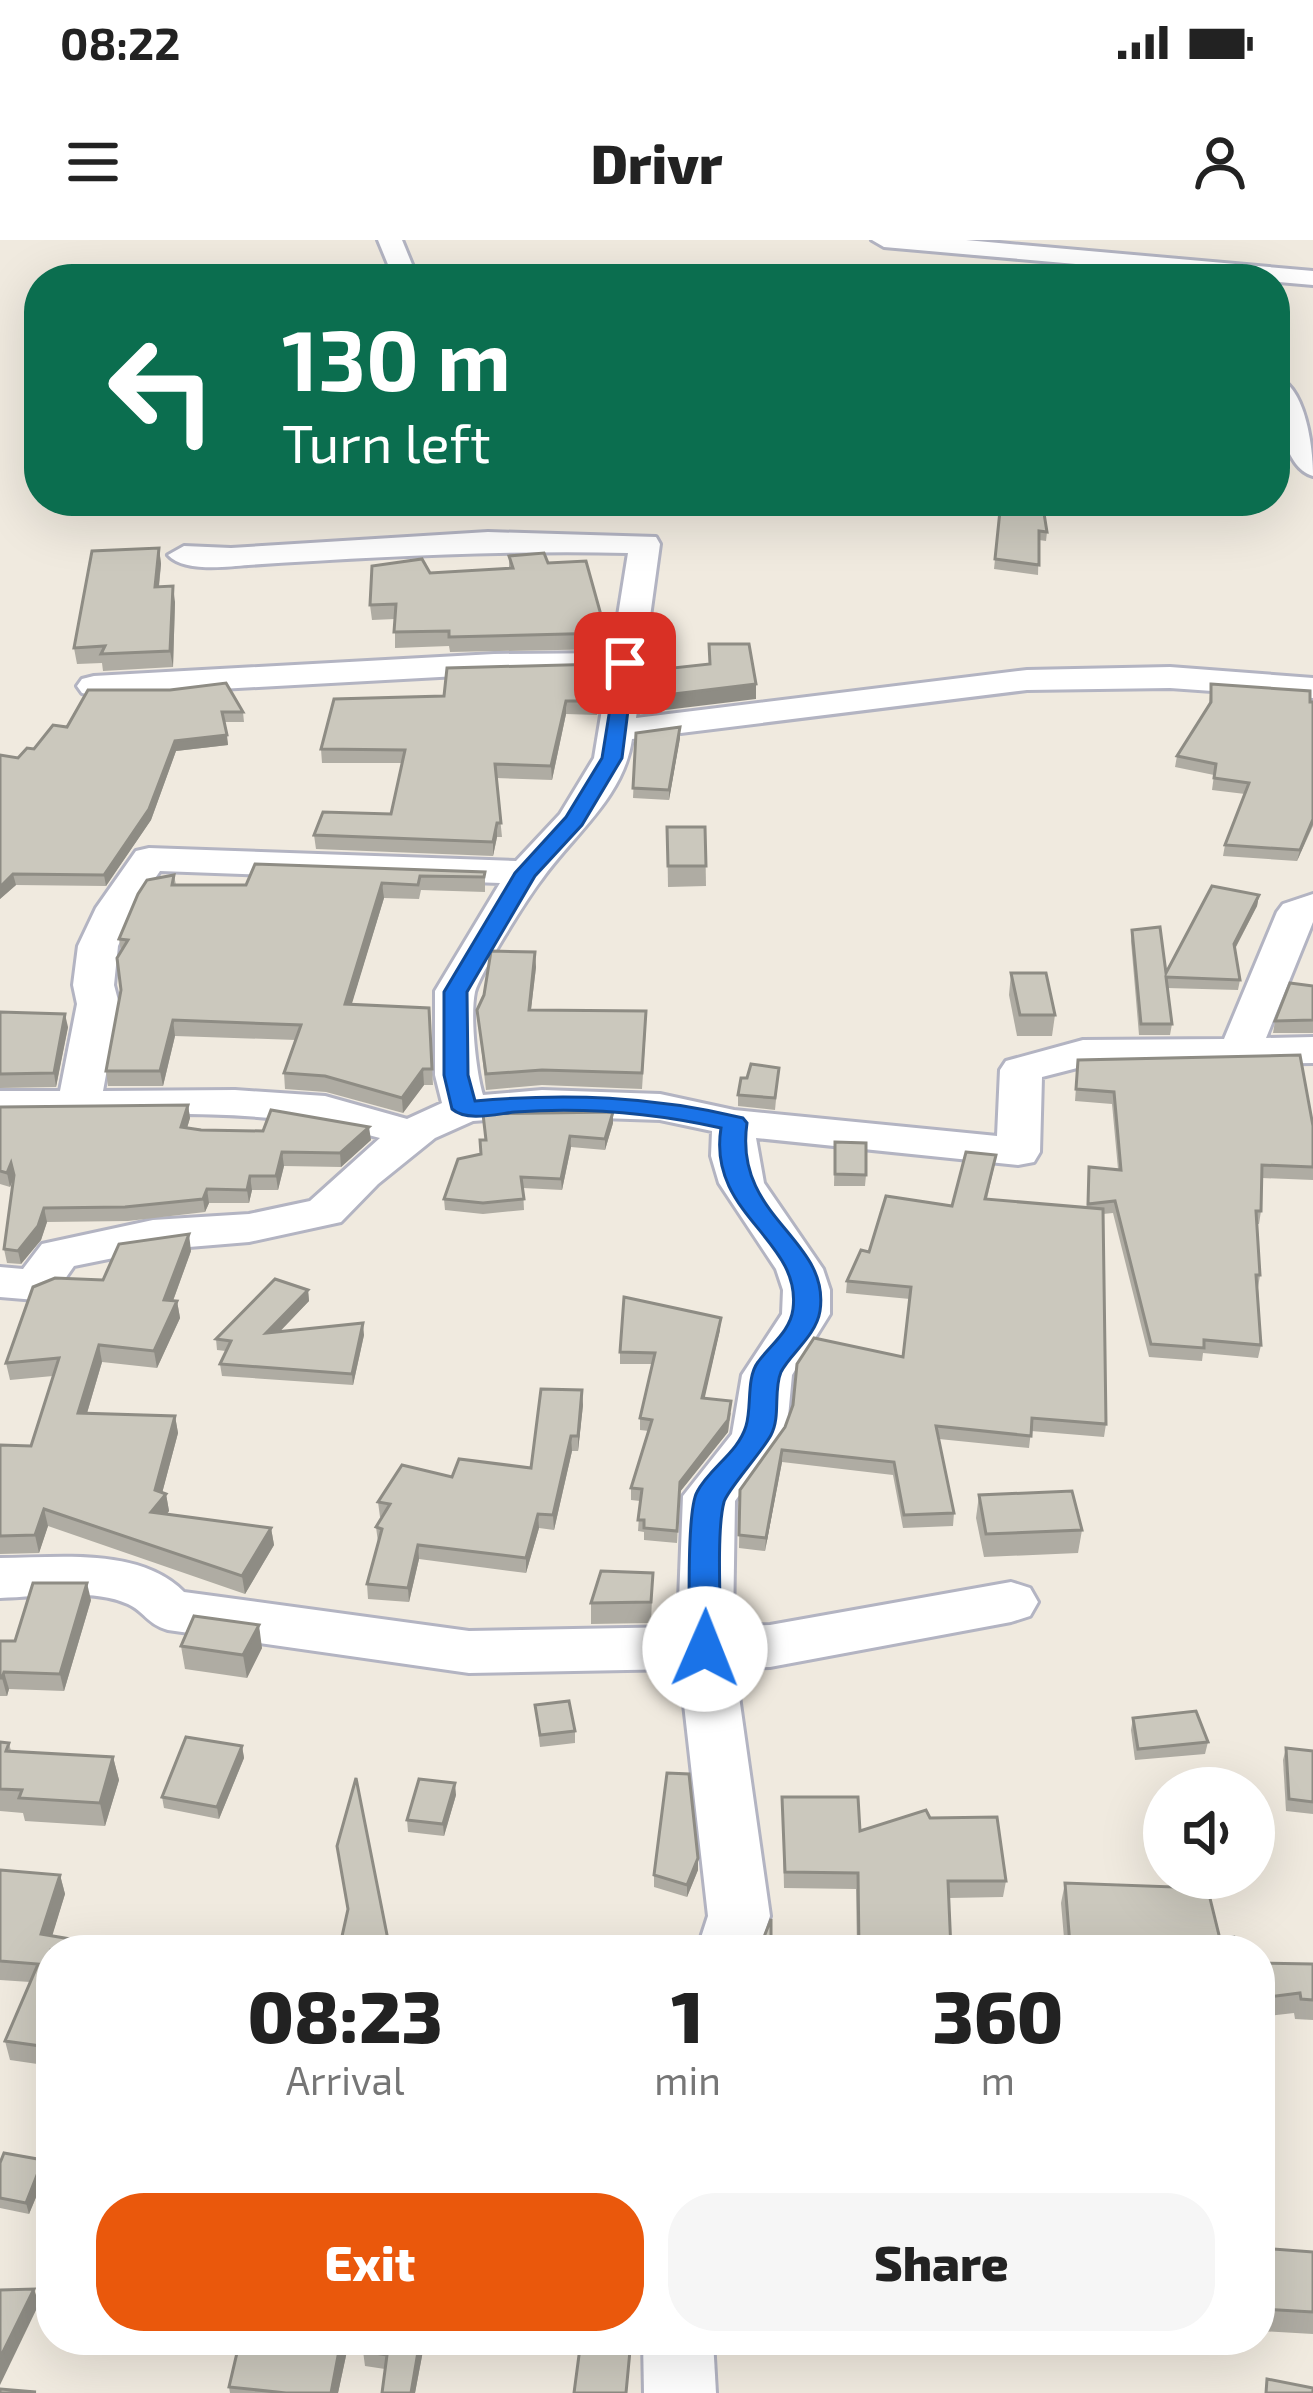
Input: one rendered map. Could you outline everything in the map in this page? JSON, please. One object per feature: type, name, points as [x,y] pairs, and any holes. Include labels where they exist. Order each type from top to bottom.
[{"type":"street","points":[[884,240],[1109,264]]},
{"type":"street","points":[[1290,417],[1313,467]]},
{"type":"street","points":[[184,555],[231,557],[488,541],[645,544],[612,758],[574,820],[526,873],[455,992],[456,1075],[465,1109]]},
{"type":"street","points":[[94,686],[494,664],[625,663]]},
{"type":"street","points":[[615,730],[691,725],[1028,680],[1313,688]]},
{"type":"street","points":[[79,1102],[98,1004],[93,991],[101,940],[119,898],[149,859],[526,873]]},
{"type":"street","points":[[1238,1051],[1259,1012],[1297,912],[1313,906]]},
{"type":"street","points":[[4,1295],[36,1285],[58,1254],[154,1235],[250,1228],[325,1212],[362,1174],[413,1134],[465,1109],[542,1103],[660,1107],[734,1123],[1018,1152],[1021,1070],[1083,1053],[1313,1050]]},
{"type":"street","points":[[0,1104],[325,1108],[413,1134]]},
{"type":"street","points":[[733,1935],[739,1916],[705,1649],[709,1496],[760,1430],[768,1368],[784,1353],[806,1316],[807,1292],[793,1254],[752,1208],[740,1186],[730,1153],[734,1123]]},
{"type":"street","points":[[0,1578],[89,1577],[147,1588],[168,1610],[470,1652],[770,1646],[1010,1602]]},
{"type":"street","points":[[679,2355],[680,2393]]},
{"type":"building","points":[[999,516],[1044,516],[1047,532],[1039,531],[1039,565],[995,559]]},
{"type":"building","points":[[159,548],[155,587],[173,586],[170,651],[101,654],[105,646],[74,648],[92,551]]},
{"type":"building","points":[[544,553],[548,563],[586,561],[606,633],[449,637],[449,631],[394,632],[396,604],[370,605],[372,566],[422,559],[430,573],[513,568],[509,556]]},
{"type":"building","points":[[709,644],[749,644],[756,684],[641,698],[645,671],[710,664]]},
{"type":"building","points":[[602,664],[596,701],[566,701],[551,766],[495,764],[501,823],[497,823],[493,842],[314,835],[323,812],[391,814],[405,750],[321,749],[334,699],[444,696],[447,668]]},
{"type":"building","points":[[226,683],[243,712],[222,712],[227,735],[175,741],[149,809],[104,875],[13,874],[0,887],[0,755],[18,758],[27,748],[34,749],[53,725],[67,727],[88,690],[170,690]]},
{"type":"building","points":[[1211,684],[1310,691],[1313,819],[1300,850],[1225,845],[1249,783],[1214,778],[1216,764],[1177,756],[1211,702]]},
{"type":"building","points":[[680,727],[669,790],[633,788],[636,733]]},
{"type":"building","points":[[667,827],[705,827],[706,866],[668,866]]},
{"type":"building","points":[[255,864],[485,872],[484,877],[420,876],[418,885],[382,883],[345,1004],[429,1008],[432,1069],[423,1069],[402,1098],[325,1076],[284,1073],[301,1025],[173,1020],[160,1071],[106,1071],[121,990],[117,958],[128,940],[119,939],[147,880],[174,875],[172,885],[246,885]]},
{"type":"building","points":[[1212,886],[1259,895],[1234,944],[1240,980],[1166,977],[1172,1024],[1141,1024],[1132,930],[1160,927],[1166,973]]},
{"type":"building","points":[[491,951],[535,952],[529,1010],[646,1011],[642,1073],[542,1070],[486,1074],[477,1010]]},
{"type":"building","points":[[1011,973],[1046,973],[1055,1015],[1020,1015]]},
{"type":"building","points":[[1290,983],[1313,986],[1313,1020],[1275,1021]]},
{"type":"building","points":[[0,1012],[65,1014],[54,1073],[0,1074]]},
{"type":"building","points":[[1300,1055],[1313,1126],[1313,1167],[1262,1165],[1261,1211],[1256,1211],[1261,1345],[1204,1340],[1204,1348],[1151,1344],[1115,1201],[1088,1204],[1089,1167],[1121,1170],[1114,1092],[1076,1089],[1078,1060]]},
{"type":"building","points":[[751,1064],[779,1068],[775,1098],[738,1095],[741,1078],[747,1078]]},
{"type":"building","points":[[188,1105],[181,1127],[201,1130],[263,1131],[271,1110],[369,1127],[340,1153],[282,1152],[276,1176],[250,1176],[247,1190],[207,1189],[203,1199],[125,1207],[44,1208],[38,1226],[18,1251],[4,1249],[14,1175],[11,1163],[7,1173],[0,1171],[0,1107]]},
{"type":"building","points":[[613,1112],[605,1139],[570,1136],[561,1179],[521,1177],[524,1199],[483,1203],[444,1199],[458,1159],[481,1154],[480,1140],[486,1140],[483,1114]]},
{"type":"building","points":[[835,1142],[866,1143],[866,1175],[835,1174]]},
{"type":"building","points":[[966,1152],[996,1155],[985,1199],[1103,1209],[1106,1424],[1032,1418],[1031,1436],[936,1426],[954,1513],[904,1515],[894,1462],[782,1450],[766,1538],[739,1535],[740,1490],[785,1427],[793,1405],[797,1364],[814,1338],[903,1357],[911,1287],[847,1281],[861,1250],[869,1252],[886,1196],[952,1206]]},
{"type":"building","points":[[189,1234],[164,1300],[177,1301],[154,1351],[99,1345],[78,1413],[175,1416],[155,1490],[166,1494],[151,1512],[271,1528],[242,1576],[44,1509],[35,1535],[0,1536],[0,1445],[31,1446],[59,1358],[6,1363],[33,1287],[55,1278],[103,1280],[119,1244]]},
{"type":"building","points":[[275,1279],[308,1290],[266,1333],[363,1323],[352,1374],[220,1364],[231,1341],[216,1339]]},
{"type":"building","points":[[624,1297],[721,1318],[702,1398],[731,1401],[728,1420],[680,1482],[677,1531],[644,1528],[644,1520],[638,1520],[642,1489],[631,1488],[652,1420],[640,1418],[655,1353],[620,1352]]},
{"type":"building","points":[[541,1389],[582,1390],[578,1436],[571,1436],[553,1515],[538,1514],[526,1558],[418,1545],[408,1588],[367,1584],[382,1529],[376,1527],[390,1504],[378,1502],[402,1465],[452,1477],[459,1459],[531,1468]]},
{"type":"building","points":[[1072,1491],[1082,1530],[986,1534],[979,1495]]},
{"type":"building","points":[[601,1571],[653,1573],[651,1602],[591,1603]]},
{"type":"building","points":[[33,1583],[87,1583],[60,1674],[4,1672],[0,1678],[0,1641],[15,1641]]},
{"type":"building","points":[[194,1616],[259,1625],[243,1655],[181,1646]]},
{"type":"building","points":[[569,1701],[575,1731],[540,1735],[535,1705]]},
{"type":"building","points":[[1196,1711],[1208,1742],[1138,1749],[1133,1718]]},
{"type":"building","points":[[186,1737],[242,1746],[217,1807],[162,1797]]},
{"type":"building","points":[[0,1742],[9,1743],[6,1751],[113,1757],[100,1803],[19,1798],[22,1790],[0,1789]]},
{"type":"building","points":[[1286,1748],[1313,1751],[1313,1802],[1289,1799]]},
{"type":"building","points":[[667,1773],[689,1774],[698,1858],[687,1885],[654,1875]]},
{"type":"building","points":[[356,1778],[387,1935],[342,1935],[348,1909],[337,1846]]},
{"type":"building","points":[[419,1779],[455,1783],[443,1824],[407,1820]]},
{"type":"building","points":[[782,1797],[858,1797],[860,1831],[926,1810],[930,1818],[997,1817],[1006,1881],[948,1881],[950,1935],[859,1935],[858,1873],[785,1872]]},
{"type":"building","points":[[0,1870],[60,1875],[41,1934],[47,1935],[36,1935],[36,1964],[0,1961]]},
{"type":"building","points":[[1065,1883],[1143,1886],[1143,1899],[1210,1899],[1219,1935],[1069,1935]]},
{"type":"building","points":[[1275,1963],[1313,1964],[1313,2000],[1301,1999],[1300,1993],[1275,1996]]},
{"type":"building","points":[[36,1969],[36,2045],[5,2041]]},
{"type":"building","points":[[4,2153],[36,2159],[36,2178],[26,2203],[0,2198]]},
{"type":"building","points":[[1275,2249],[1313,2252],[1313,2312],[1275,2310]]},
{"type":"building","points":[[34,2289],[0,2358],[0,2290]]},
{"type":"building","points":[[236,2355],[338,2355],[331,2393],[229,2387]]},
{"type":"building","points":[[387,2355],[417,2355],[411,2393],[382,2393]]},
{"type":"building","points":[[579,2355],[630,2355],[626,2393],[574,2393]]},
{"type":"building","points":[[1267,2379],[1313,2388],[1313,2393],[1266,2393]]},
{"type":"route","points":[[625,663],[612,758],[574,820],[526,873],[455,992],[456,1075],[465,1109],[542,1103],[660,1107],[734,1123],[730,1153],[740,1186],[752,1208],[793,1254],[807,1292],[806,1316],[784,1353],[768,1368],[760,1430],[709,1496],[705,1649]]}]
